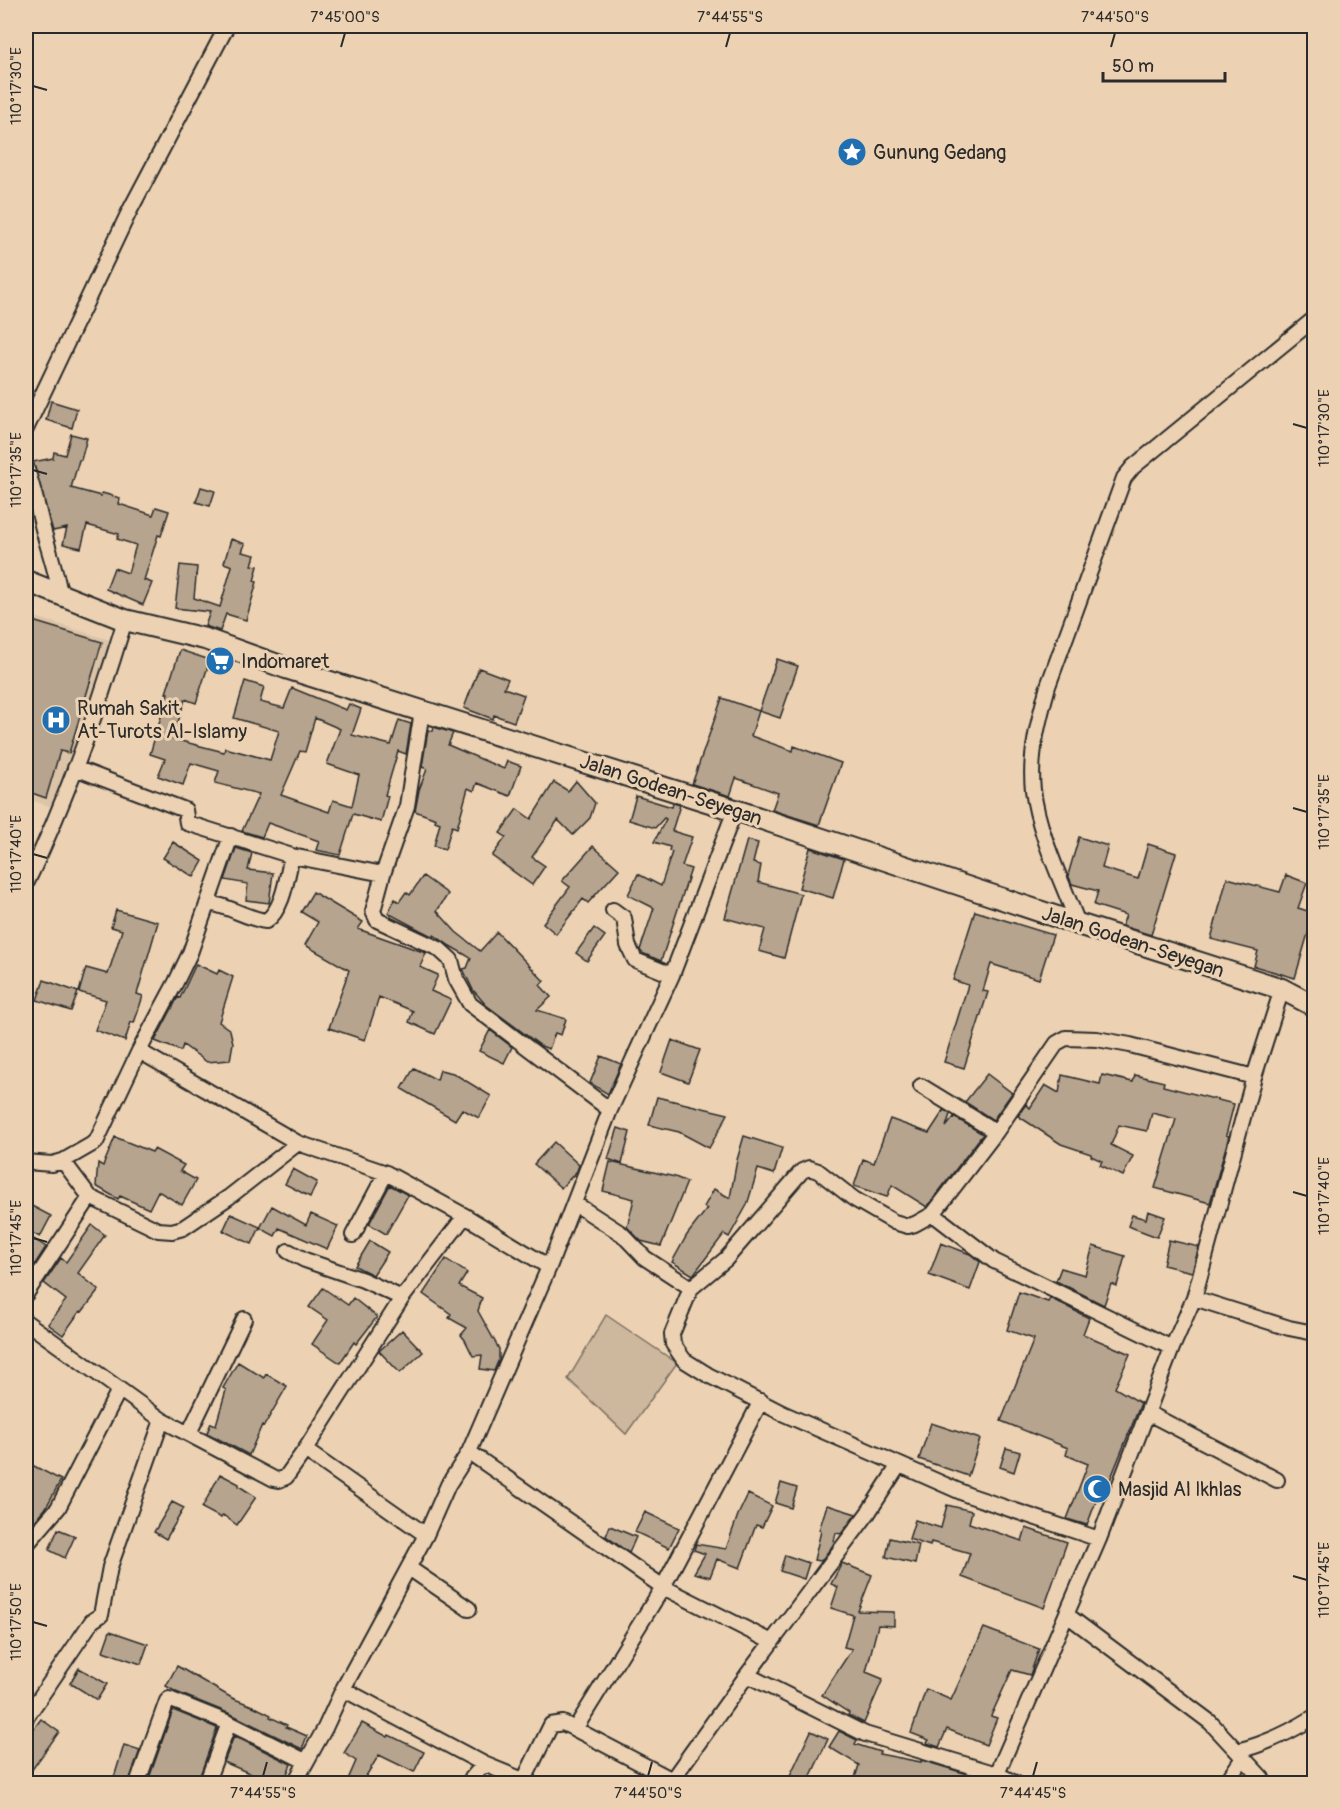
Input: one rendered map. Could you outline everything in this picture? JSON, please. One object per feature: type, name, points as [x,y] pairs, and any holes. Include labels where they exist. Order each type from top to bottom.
[{"type":"main road","name":"Jalan Godean-Seyegan","points":[[26,581],[125,620],[205,639],[286,668],[735,810],[1282,989],[1314,1006]]},
{"type":"street","points":[[26,429],[129,212],[227,26]]},
{"type":"street","points":[[1078,924],[1040,822],[1033,790],[1032,766],[1040,714],[1048,686],[1124,478],[1133,468],[1314,319]]},
{"type":"street","points":[[26,467],[36,494],[60,594]]},
{"type":"street","points":[[26,884],[30,863],[75,768],[108,679],[125,620]]},
{"type":"street","points":[[422,711],[407,806],[383,874],[373,911],[377,920],[439,949],[451,960],[456,979],[470,1004],[610,1110]]},
{"type":"street","points":[[75,768],[185,810],[187,823],[292,856],[383,874]]},
{"type":"street","points":[[294,1784],[426,1535],[448,1485],[469,1452],[549,1267],[610,1110],[672,975],[735,810]]},
{"type":"street","points":[[26,1162],[51,1164],[63,1161],[96,1142],[139,1051],[190,953],[231,836]]},
{"type":"street","points":[[207,904],[214,903],[247,917],[266,921],[272,917],[279,903],[292,856]]},
{"type":"street","points":[[613,909],[624,918],[628,945],[635,960],[672,975]]},
{"type":"street","points":[[997,1779],[1100,1539],[1172,1348],[1194,1298],[1254,1077],[1282,989]]},
{"type":"street","points":[[1100,1539],[968,1495],[760,1401],[684,1360],[673,1344],[672,1334],[691,1288],[726,1259],[806,1169],[812,1168],[818,1171],[854,1199],[899,1224],[908,1226],[933,1214],[996,1132],[1057,1043],[1066,1038],[1096,1039],[1130,1045],[1254,1077]]},
{"type":"street","points":[[139,1051],[298,1143],[386,1173],[465,1216],[549,1267]]},
{"type":"street","points":[[921,1086],[996,1132]]},
{"type":"street","points":[[63,1161],[90,1197],[158,1230],[171,1231],[183,1228],[229,1197],[298,1143]]},
{"type":"street","points":[[353,1235],[386,1173]]},
{"type":"street","points":[[26,1294],[90,1197]]},
{"type":"street","points":[[574,1203],[622,1234],[645,1258],[691,1288]]},
{"type":"street","points":[[933,1214],[994,1261],[1172,1348]]},
{"type":"street","points":[[26,1322],[162,1420],[279,1480],[285,1477],[305,1450],[402,1298],[465,1216]]},
{"type":"street","points":[[288,1251],[305,1260],[363,1280],[402,1298]]},
{"type":"street","points":[[1194,1298],[1289,1328],[1314,1333]]},
{"type":"street","points":[[189,1433],[244,1319]]},
{"type":"street","points":[[26,1545],[58,1508],[119,1390]]},
{"type":"street","points":[[575,1729],[663,1587],[760,1401]]},
{"type":"street","points":[[1148,1413],[1277,1480]]},
{"type":"street","points":[[26,1718],[92,1621],[101,1615],[110,1567],[162,1420]]},
{"type":"street","points":[[305,1450],[426,1535]]},
{"type":"street","points":[[469,1452],[663,1587],[772,1642]]},
{"type":"street","points":[[343,1689],[522,1782],[551,1725],[563,1723],[673,1782],[747,1675],[868,1513],[899,1465]]},
{"type":"street","points":[[409,1568],[469,1609]]},
{"type":"street","points":[[1067,1615],[1210,1722],[1262,1778],[1264,1784]]},
{"type":"street","points":[[747,1675],[865,1734],[1017,1784]]},
{"type":"street","points":[[137,1784],[168,1699],[172,1698],[305,1761]]},
{"type":"street","points":[[1225,1784],[1240,1754],[1281,1737],[1314,1717]]},
{"type":"street","points":[[206,1784],[229,1724]]},
{"type":"street","points":[[468,1784],[484,1764]]},
{"type":"shaded area","name":"Rumah Sakit At-Turots Al-Islamy","points":[[26,614],[110,640],[59,809],[26,799]]},
{"type":"shaded area","points":[[606,1315],[677,1363],[626,1434],[568,1379]]},
{"type":"building","points":[[51,401],[77,409],[72,428],[46,420]]},
{"type":"building","points":[[71,434],[87,438],[71,488],[101,496],[102,493],[120,498],[119,504],[153,515],[156,507],[169,511],[161,536],[158,535],[144,580],[152,583],[143,605],[106,589],[114,568],[128,573],[136,545],[117,539],[119,534],[87,525],[81,548],[63,544],[67,528],[53,531],[33,462],[53,458],[54,452],[65,455]]},
{"type":"building","points":[[201,487],[215,491],[210,506],[196,502]]},
{"type":"building","points":[[231,539],[245,544],[242,552],[255,555],[252,565],[258,566],[254,581],[257,582],[246,620],[226,614],[220,631],[205,626],[210,612],[175,608],[180,565],[197,567],[194,598],[220,607],[232,566],[224,563]]},
{"type":"building","name":"Rumah Sakit At-Turots Al-Islamy","points":[[26,619],[102,642],[69,753],[60,751],[46,798],[26,791]]},
{"type":"building","points":[[180,650],[210,660],[196,703],[185,699],[173,739],[224,752],[225,748],[270,760],[279,731],[234,718],[245,681],[264,687],[260,702],[284,708],[292,688],[346,710],[349,704],[361,709],[352,735],[391,745],[399,720],[411,724],[406,754],[398,751],[385,795],[388,796],[381,822],[353,814],[340,855],[316,850],[319,841],[268,823],[262,837],[242,831],[259,794],[215,783],[219,771],[191,763],[183,785],[158,776],[165,759],[150,754],[168,693],[166,693]],"holes":[[[315,718],[340,729],[327,764],[359,775],[352,806],[333,800],[329,812],[281,795],[300,751],[305,752]]]},
{"type":"building","points":[[777,659],[798,666],[780,718],[759,711]]},
{"type":"building","points":[[479,668],[508,679],[504,688],[524,695],[514,722],[494,715],[493,719],[464,708]]},
{"type":"building","points":[[722,698],[759,711],[751,736],[793,751],[794,746],[841,763],[819,825],[772,810],[778,793],[736,778],[730,796],[692,784]]},
{"type":"building","points":[[434,727],[453,733],[448,745],[504,769],[507,761],[521,766],[510,796],[477,783],[474,791],[468,788],[457,828],[452,826],[445,849],[434,846],[440,823],[435,821],[436,819],[415,811],[419,790],[427,769],[422,767],[428,730],[433,731]]},
{"type":"building","points":[[576,781],[595,803],[590,818],[573,835],[558,820],[532,857],[545,866],[532,885],[492,856],[506,837],[500,833],[517,809],[531,819],[554,782],[568,791]]},
{"type":"building","points":[[636,796],[672,807],[673,803],[680,805],[672,831],[692,837],[682,866],[691,869],[661,961],[640,950],[654,908],[628,895],[638,874],[661,886],[672,852],[669,851],[670,847],[654,842],[666,819],[664,818],[655,828],[629,820]]},
{"type":"building","points":[[1079,837],[1108,846],[1102,868],[1138,879],[1148,844],[1176,853],[1151,935],[1122,926],[1126,915],[1094,905],[1098,891],[1072,884],[1068,875]]},
{"type":"building","points":[[747,840],[758,843],[753,863],[761,865],[758,882],[801,894],[784,958],[759,951],[765,929],[725,918]]},
{"type":"building","points":[[173,842],[203,861],[194,877],[163,858]]},
{"type":"building","points":[[593,846],[619,869],[588,903],[583,899],[556,934],[543,923],[570,887],[562,881]]},
{"type":"building","points":[[236,848],[252,853],[248,870],[273,873],[269,903],[246,900],[248,884],[225,880]]},
{"type":"building","points":[[810,848],[844,859],[833,898],[799,888]]},
{"type":"building","points":[[1286,875],[1307,883],[1298,908],[1314,913],[1295,978],[1254,966],[1258,951],[1211,939],[1227,878],[1280,892]]},
{"type":"building","points":[[423,876],[448,894],[437,911],[456,932],[480,951],[497,932],[544,981],[540,985],[551,997],[537,1010],[566,1019],[561,1035],[555,1033],[549,1049],[541,1046],[486,1005],[473,990],[463,969],[467,968],[471,958],[434,935],[434,937],[388,913],[395,899],[399,902],[406,892],[410,895]]},
{"type":"building","points":[[313,892],[363,922],[358,929],[426,953],[420,967],[438,975],[431,991],[451,1000],[435,1034],[409,1022],[413,1011],[379,997],[365,1040],[329,1028],[349,970],[305,945],[318,922],[301,912]]},
{"type":"building","points":[[116,910],[158,922],[137,994],[143,996],[125,1041],[95,1030],[106,1000],[79,992],[86,968],[108,974],[122,930],[111,927]]},
{"type":"building","points":[[975,911],[1053,935],[1039,979],[991,964],[983,991],[988,992],[964,1068],[944,1062],[968,985],[953,980]]},
{"type":"building","points":[[594,928],[605,936],[587,961],[576,953]]},
{"type":"building","points":[[196,964],[217,974],[219,970],[233,977],[219,1022],[230,1030],[233,1043],[230,1060],[207,1062],[183,1045],[181,1051],[155,1041],[178,997],[180,998]]},
{"type":"building","points":[[44,980],[78,992],[71,1011],[37,1000]]},
{"type":"building","points":[[490,1030],[512,1047],[504,1063],[479,1051]]},
{"type":"building","points":[[672,1040],[700,1050],[688,1082],[661,1072]]},
{"type":"building","points":[[601,1056],[621,1064],[608,1094],[590,1083]]},
{"type":"building","points":[[414,1068],[437,1080],[440,1070],[453,1073],[491,1096],[479,1118],[462,1109],[455,1120],[402,1089]]},
{"type":"building","points":[[987,1074],[1012,1093],[993,1120],[965,1102]]},
{"type":"building","points":[[1062,1075],[1100,1084],[1102,1075],[1133,1082],[1135,1075],[1164,1082],[1163,1086],[1234,1104],[1226,1135],[1229,1136],[1210,1203],[1155,1188],[1176,1119],[1152,1113],[1147,1131],[1119,1125],[1111,1145],[1133,1156],[1123,1176],[1100,1165],[1102,1161],[1091,1154],[1061,1144],[1018,1116],[1026,1104],[1030,1108],[1045,1085],[1059,1093]]},
{"type":"building","points":[[657,1097],[728,1114],[709,1148],[679,1132],[649,1125]]},
{"type":"building","points":[[944,1110],[950,1114],[946,1127],[954,1117],[983,1134],[927,1207],[892,1185],[887,1197],[854,1186],[863,1159],[874,1163],[890,1119],[929,1133]]},
{"type":"building","points":[[618,1128],[630,1132],[622,1164],[608,1159]]},
{"type":"building","points":[[744,1136],[782,1148],[774,1174],[758,1169],[747,1205],[729,1237],[724,1234],[693,1275],[672,1262],[687,1235],[707,1209],[704,1207],[714,1189],[730,1198]]},
{"type":"building","points":[[115,1137],[152,1152],[154,1149],[184,1165],[180,1171],[196,1180],[182,1205],[158,1191],[149,1209],[120,1196],[118,1199],[96,1186],[98,1163],[103,1166]]},
{"type":"building","points":[[554,1142],[579,1165],[577,1171],[561,1188],[534,1164]]},
{"type":"building","points":[[610,1162],[675,1177],[687,1182],[661,1246],[641,1241],[627,1227],[634,1199],[603,1191]]},
{"type":"building","points":[[293,1169],[317,1182],[310,1197],[285,1184]]},
{"type":"building","points":[[390,1185],[408,1195],[386,1234],[369,1224]]},
{"type":"building","points":[[26,1203],[51,1216],[40,1237],[26,1230]]},
{"type":"building","points":[[272,1206],[306,1225],[311,1214],[338,1226],[327,1249],[279,1228],[275,1236],[260,1228]]},
{"type":"building","points":[[1148,1211],[1165,1217],[1157,1237],[1128,1226],[1132,1215],[1146,1219]]},
{"type":"building","points":[[231,1214],[260,1227],[252,1244],[223,1231]]},
{"type":"building","points":[[92,1225],[105,1235],[78,1273],[99,1290],[63,1335],[48,1324],[66,1300],[44,1283],[61,1258],[66,1262]]},
{"type":"building","points":[[34,1239],[46,1247],[30,1272],[26,1269],[26,1251]]},
{"type":"building","points":[[1169,1240],[1199,1247],[1192,1272],[1163,1265]]},
{"type":"building","points":[[370,1241],[388,1252],[373,1275],[355,1266]]},
{"type":"building","points":[[941,1243],[970,1254],[980,1262],[970,1290],[929,1275]]},
{"type":"building","points":[[1093,1246],[1125,1256],[1117,1286],[1111,1284],[1104,1305],[1056,1281],[1061,1268],[1085,1275]]},
{"type":"building","points":[[446,1259],[467,1273],[459,1286],[482,1298],[478,1311],[499,1349],[499,1359],[494,1371],[480,1369],[482,1355],[473,1356],[461,1335],[467,1328],[449,1318],[451,1314],[423,1294]]},
{"type":"building","points":[[323,1288],[348,1305],[353,1298],[377,1317],[356,1344],[354,1342],[340,1363],[312,1344],[328,1320],[309,1307]]},
{"type":"building","points":[[1019,1292],[1048,1302],[1050,1298],[1089,1318],[1083,1334],[1130,1354],[1115,1388],[1141,1403],[1108,1485],[1103,1483],[1087,1525],[1067,1519],[1088,1464],[1066,1455],[1068,1448],[1001,1421],[1034,1339],[1007,1330]]},
{"type":"building","points":[[402,1330],[423,1352],[400,1373],[379,1351]]},
{"type":"building","points":[[238,1362],[264,1378],[266,1374],[287,1386],[264,1426],[262,1425],[249,1455],[207,1433],[211,1423],[216,1425],[226,1390],[223,1388]]},
{"type":"building","points":[[931,1423],[980,1439],[968,1476],[919,1459]]},
{"type":"building","points":[[1006,1448],[1020,1452],[1014,1472],[1000,1467]]},
{"type":"building","points":[[32,1465],[61,1480],[45,1509],[34,1522],[26,1519],[26,1478]]},
{"type":"building","points":[[220,1474],[239,1484],[256,1497],[237,1525],[223,1515],[221,1518],[202,1508]]},
{"type":"building","points":[[781,1483],[797,1488],[791,1508],[775,1503]]},
{"type":"building","points":[[748,1494],[772,1506],[762,1527],[756,1525],[740,1568],[717,1559],[710,1577],[694,1573],[705,1554],[694,1550],[696,1544],[726,1549]]},
{"type":"building","points":[[172,1502],[184,1508],[166,1539],[154,1532]]},
{"type":"building","points":[[827,1505],[856,1514],[841,1534],[836,1533],[833,1545],[821,1561],[814,1560],[821,1531],[819,1530]]},
{"type":"building","points":[[947,1505],[972,1511],[969,1523],[1022,1541],[1026,1528],[1067,1542],[1044,1608],[962,1577],[970,1553],[931,1542],[930,1546],[909,1539],[915,1520],[941,1528]]},
{"type":"building","points":[[645,1512],[679,1528],[669,1548],[635,1532]]},
{"type":"building","points":[[610,1526],[636,1537],[629,1553],[606,1536]]},
{"type":"building","points":[[58,1529],[75,1536],[65,1558],[49,1550]]},
{"type":"building","points":[[890,1538],[919,1545],[915,1564],[886,1557]]},
{"type":"building","points":[[785,1555],[809,1563],[804,1579],[780,1571]]},
{"type":"building","points":[[842,1563],[872,1575],[858,1611],[894,1612],[894,1626],[878,1625],[866,1672],[883,1679],[864,1723],[848,1715],[849,1713],[822,1695],[852,1649],[844,1647],[853,1615],[831,1608],[838,1587],[831,1584]]},
{"type":"building","points":[[984,1628],[1039,1649],[1030,1675],[1012,1670],[991,1716],[997,1718],[986,1745],[947,1729],[939,1747],[927,1743],[929,1740],[911,1733],[926,1689],[951,1700]]},
{"type":"building","points":[[110,1631],[148,1644],[141,1664],[103,1651]]},
{"type":"building","points":[[177,1666],[232,1698],[271,1715],[270,1717],[287,1725],[286,1727],[307,1736],[302,1749],[233,1715],[166,1686]]},
{"type":"building","points":[[79,1668],[107,1684],[97,1700],[70,1683]]},
{"type":"building","points":[[173,1710],[217,1728],[197,1784],[147,1784]]},
{"type":"building","points":[[41,1719],[59,1732],[26,1778],[26,1739]]},
{"type":"building","points":[[362,1723],[424,1752],[414,1772],[379,1755],[361,1784],[346,1784],[356,1761],[344,1753]]},
{"type":"building","points":[[811,1731],[828,1739],[807,1784],[786,1784]]},
{"type":"building","points":[[839,1731],[857,1740],[855,1744],[880,1752],[879,1754],[921,1762],[921,1760],[987,1780],[987,1784],[884,1784],[871,1781],[870,1784],[853,1784],[859,1765],[829,1747]]},
{"type":"building","points":[[234,1736],[291,1764],[284,1781],[272,1776],[269,1784],[255,1784],[258,1777],[224,1762]]},
{"type":"building","points":[[124,1745],[140,1750],[128,1784],[112,1784]]},
{"type":"place","name":"Gunung Gedang","points":[[852,152]]},
{"type":"place","name":"Indomaret","points":[[220,661]]},
{"type":"place","name":"Rumah Sakit At-Turots Al-Islamy","points":[[56,720]]},
{"type":"place","name":"Masjid Al Ikhlas","points":[[1097,1489]]}]
